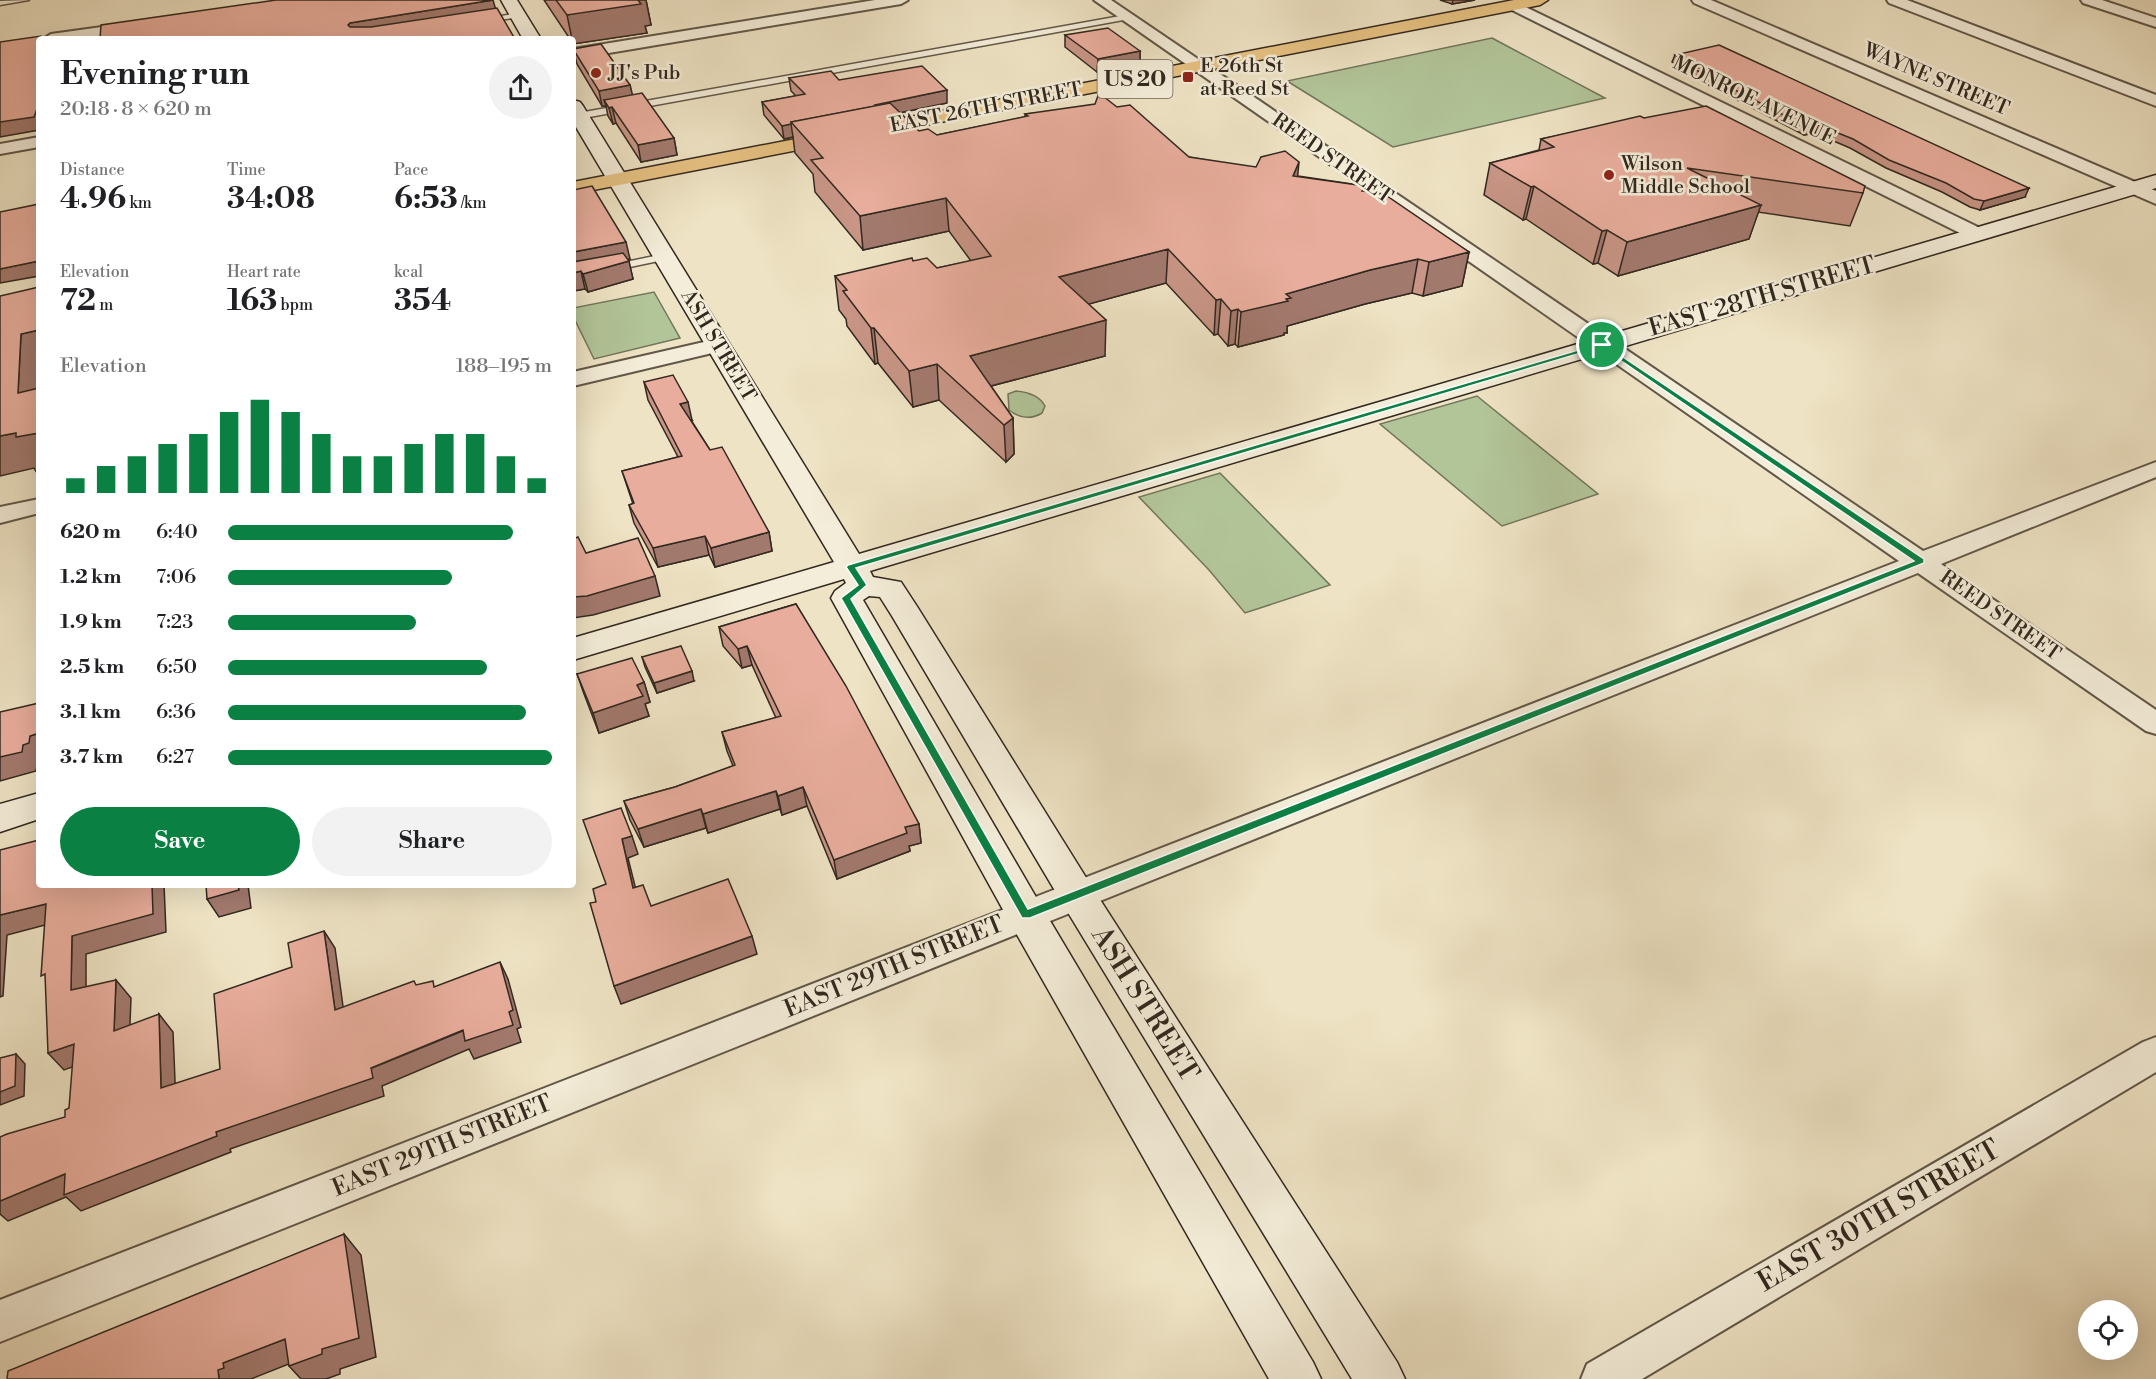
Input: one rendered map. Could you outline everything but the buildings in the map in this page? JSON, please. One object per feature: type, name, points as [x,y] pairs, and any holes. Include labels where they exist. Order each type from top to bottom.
[{"type":"main road","name":"EAST 26TH STREET","points":[[576,187],[1540,0]]},
{"type":"street","points":[[576,54],[901,0]]},
{"type":"street","name":"REED STREET","points":[[1101,0],[2156,724]]},
{"type":"street","name":"WAYNE STREET","points":[[1699,0],[2148,189]]},
{"type":"street","points":[[1894,0],[2156,101]]},
{"type":"street","points":[[2088,0],[2156,23]]},
{"type":"street","name":"MONROE AVENUE","points":[[1513,5],[1977,234]]},
{"type":"street","points":[[513,7],[530,36]]},
{"type":"street","points":[[72,36],[156,24]]},
{"type":"street","name":"ASH STREET","points":[[576,115],[857,576],[890,589],[1077,895],[1380,1379]]},
{"type":"street","points":[[0,149],[36,143]]},
{"type":"street","name":"EAST 28TH STREET","points":[[576,648],[857,576],[1602,345],[1977,234],[2148,189]]},
{"type":"street","points":[[576,378],[717,345]]},
{"type":"street","name":"EAST 29TH STREET","points":[[0,1321],[2156,469]]},
{"type":"street","points":[[0,515],[36,507]]},
{"type":"street","points":[[857,576],[846,598],[1026,915],[1296,1379]]},
{"type":"street","points":[[0,818],[36,807]]},
{"type":"street","name":"EAST 30TH STREET","points":[[1602,1379],[2156,1053]]},
{"type":"lane","points":[[0,3],[25,0]]},
{"type":"lane","points":[[472,22],[513,7]]},
{"type":"lane","points":[[576,113],[1126,17]]},
{"type":"lane","points":[[576,275],[664,257]]},
{"type":"green space","points":[[1492,38],[1605,98],[1393,147],[1287,81]]},
{"type":"green space","points":[[654,292],[680,338],[594,359],[576,322],[576,307]]},
{"type":"green space","points":[[1016,391],[1029,393],[1040,399],[1045,406],[1042,413],[1034,417],[1025,417],[1009,410],[1008,394]]},
{"type":"green space","points":[[1477,396],[1598,494],[1502,526],[1380,424]]},
{"type":"green space","points":[[1220,473],[1330,585],[1245,613],[1209,570],[1139,497]]},
{"type":"place","name":"JJ's Pub","points":[[596,73]]},
{"type":"place","name":"E 26th St at Reed St","points":[[1188,77]]},
{"type":"place","name":"Wilson Middle School","points":[[1609,175]]},
{"type":"route","points":[[1602,345],[1921,561],[1026,915],[846,598],[863,585],[851,567],[1602,345]]}]
